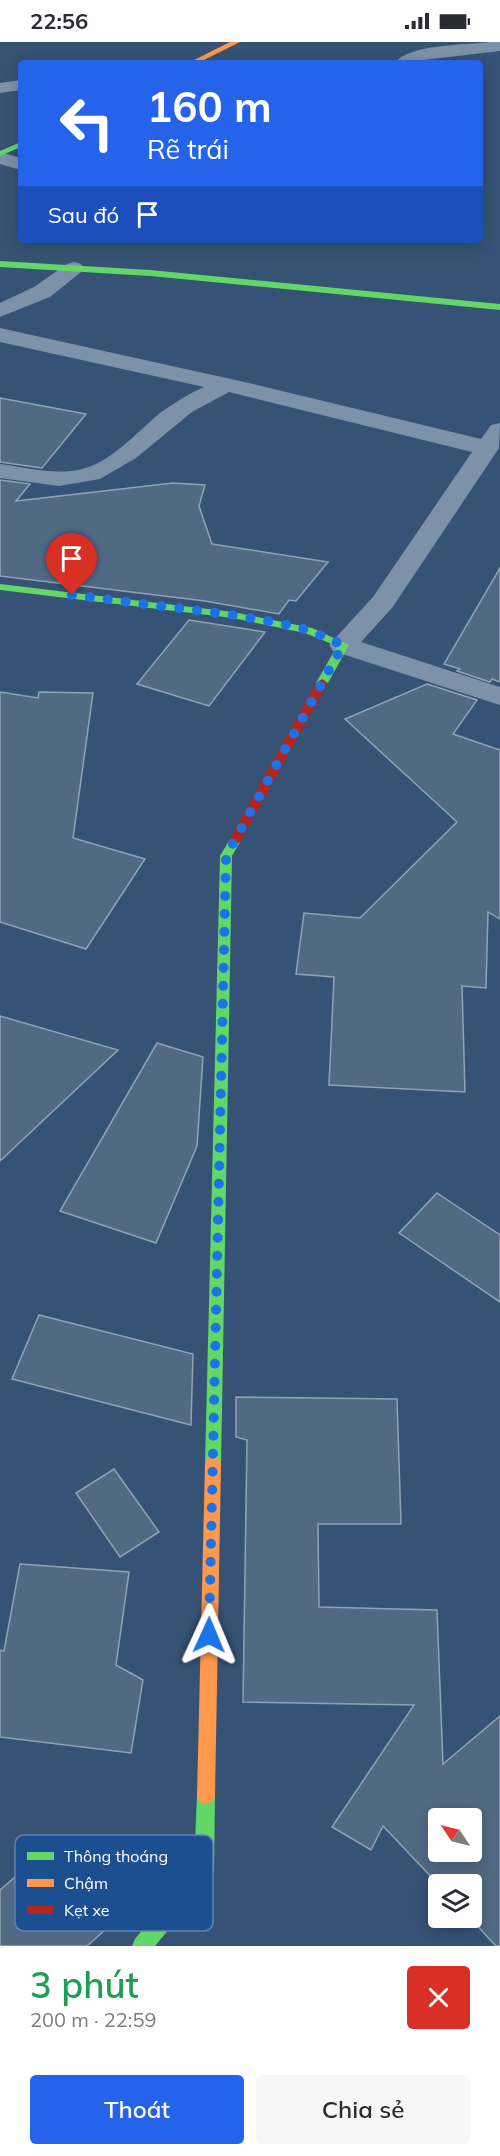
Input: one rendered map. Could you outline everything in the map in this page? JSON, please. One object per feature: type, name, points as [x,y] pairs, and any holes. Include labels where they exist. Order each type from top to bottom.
[{"type":"street","points":[[198,60],[236,42]]},
{"type":"street","points":[[408,60],[423,48],[500,46]]},
{"type":"street","points":[[0,88],[18,85]]},
{"type":"street","points":[[0,156],[18,146]]},
{"type":"street","points":[[0,156],[18,164]]},
{"type":"street","points":[[0,264],[244,281],[500,307]]},
{"type":"street","points":[[0,311],[42,291],[74,268]]},
{"type":"street","points":[[0,335],[226,385],[494,438],[383,602],[343,645],[226,856],[205,1835]]},
{"type":"street","points":[[0,471],[61,478],[78,478],[92,474],[118,460],[191,402],[226,385]]},
{"type":"street","points":[[0,587],[233,615],[308,630],[343,645],[500,696]]},
{"type":"street","points":[[142,1946],[154,1931]]},
{"type":"building","points":[[0,398],[86,414],[42,468],[0,462]]},
{"type":"building","points":[[0,480],[30,484],[16,501],[173,483],[205,485],[199,506],[212,544],[328,562],[296,601],[289,600],[279,614],[205,601],[0,576]]},
{"type":"building","points":[[500,568],[500,682],[492,679],[490,682],[444,664]]},
{"type":"building","points":[[189,620],[265,632],[209,706],[137,684]]},
{"type":"building","points":[[427,684],[477,700],[453,734],[500,750],[500,919],[488,912],[486,988],[462,986],[465,1092],[329,1085],[334,977],[296,974],[304,913],[360,918],[457,822],[345,719]]},
{"type":"building","points":[[0,692],[38,698],[39,692],[93,693],[73,838],[145,859],[86,949],[0,922]]},
{"type":"building","points":[[0,1016],[118,1050],[0,1161]]},
{"type":"building","points":[[157,1043],[203,1057],[197,1146],[156,1243],[60,1211]]},
{"type":"building","points":[[437,1193],[500,1235],[500,1302],[399,1233]]},
{"type":"building","points":[[39,1315],[193,1354],[191,1425],[12,1379]]},
{"type":"building","points":[[236,1397],[397,1399],[401,1524],[318,1524],[319,1607],[437,1610],[443,1764],[500,1716],[500,1946],[496,1946],[479,1928],[482,1928],[482,1874],[429,1874],[383,1826],[371,1850],[332,1827],[414,1705],[243,1702],[247,1440],[236,1437]]},
{"type":"building","points":[[114,1469],[159,1532],[120,1557],[76,1493]]},
{"type":"building","points":[[20,1564],[129,1572],[116,1665],[143,1680],[131,1753],[0,1737],[0,1650],[4,1651]]},
{"type":"building","points":[[15,1877],[15,1931],[104,1931],[87,1946],[0,1946],[0,1890]]},
{"type":"traffic: fast","points":[[0,154],[18,145]]},
{"type":"traffic: fast","points":[[0,264],[150,273],[500,307]]},
{"type":"traffic: fast","points":[[0,587],[233,615],[308,630],[343,645],[322,683]]},
{"type":"traffic: fast","points":[[213,1464],[226,856],[234,842]]},
{"type":"traffic: fast","points":[[205,1835],[206,1795]]},
{"type":"traffic: fast","points":[[142,1946],[154,1931]]},
{"type":"traffic: slow","points":[[198,60],[236,42]]},
{"type":"traffic: slow","points":[[206,1795],[213,1464]]},
{"type":"traffic: jam","points":[[234,842],[322,683]]},
{"type":"route","points":[[72,595],[279,623],[308,630],[343,645],[226,856],[209,1635]]}]
